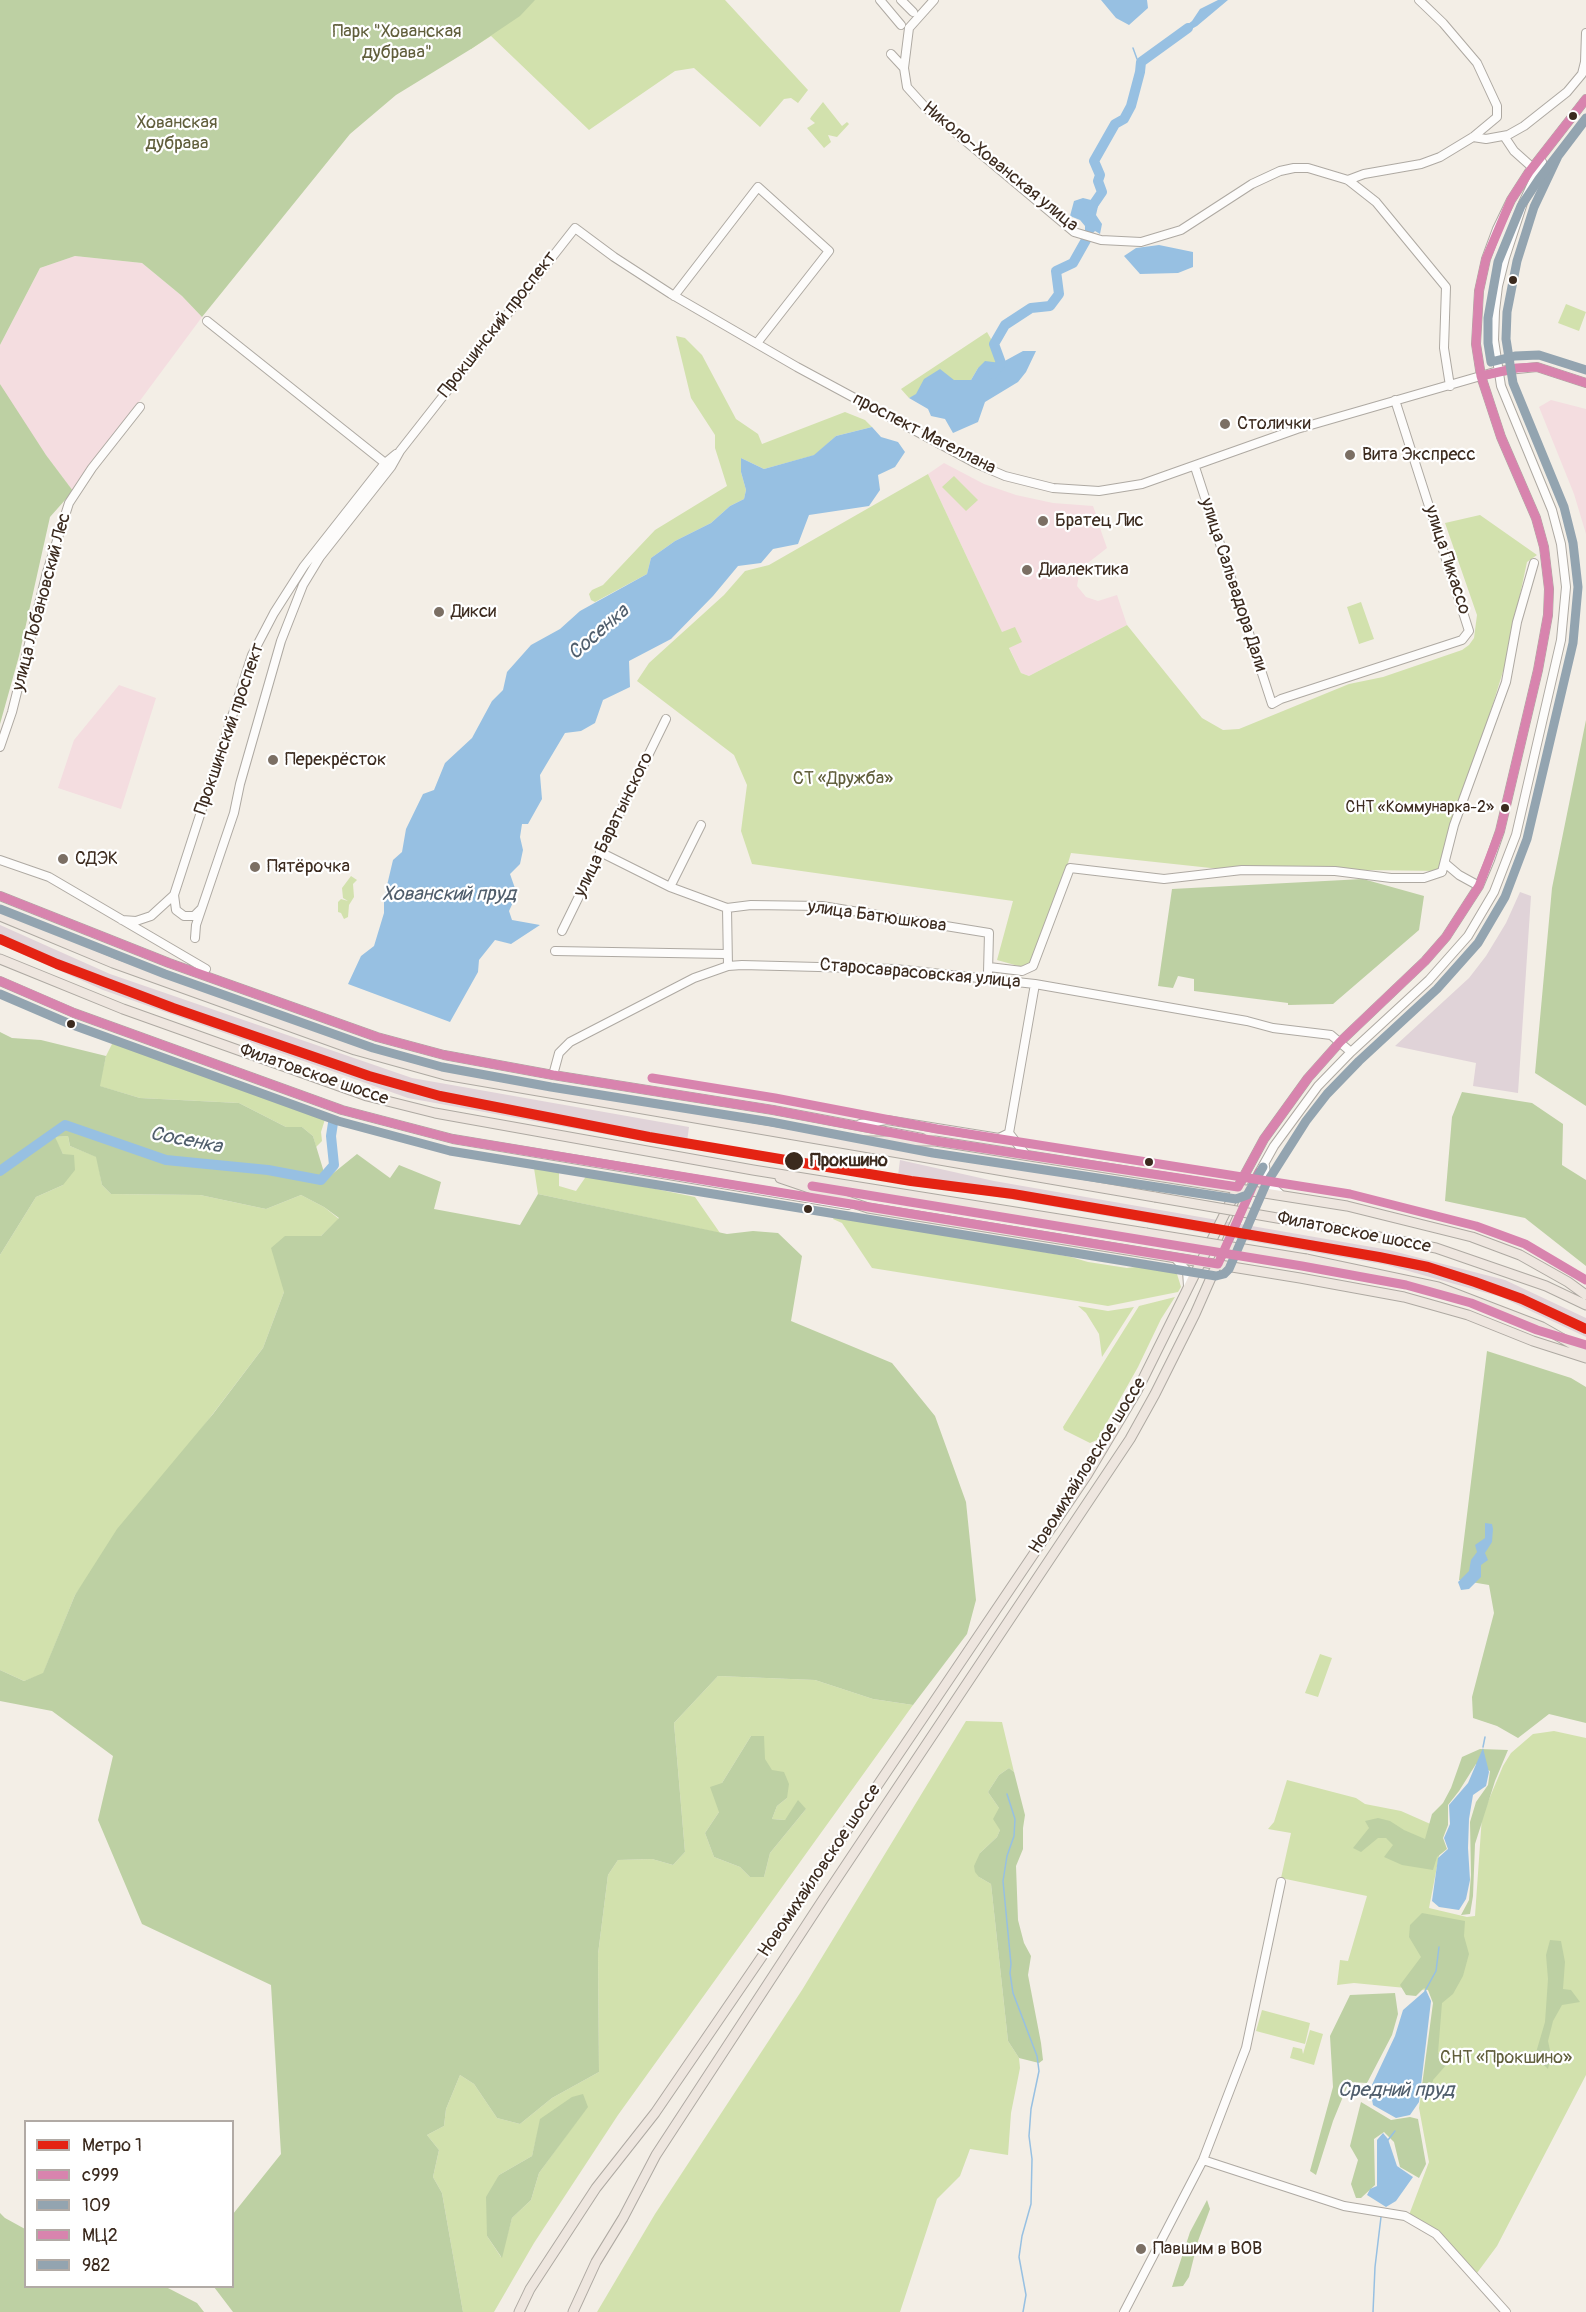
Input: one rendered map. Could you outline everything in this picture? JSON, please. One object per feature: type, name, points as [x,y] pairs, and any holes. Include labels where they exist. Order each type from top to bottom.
[{"type":"main road","name":"Филатовское шоссе","points":[[0,916],[113,963],[344,1046],[445,1075],[1312,1224],[1436,1248],[1546,1286],[1586,1305]]},
{"type":"main road","name":"Филатовское шоссе","points":[[0,959],[123,1008],[367,1096],[435,1113],[753,1170],[1306,1259],[1438,1287],[1542,1327],[1586,1353]]},
{"type":"main road","points":[[826,1141],[935,1141],[1347,1206],[1472,1238],[1520,1255],[1568,1281],[1586,1295]]},
{"type":"main road","points":[[753,1170],[868,1208],[1218,1264],[1404,1298],[1468,1315],[1533,1341],[1586,1358]]},
{"type":"main road","name":"Новомихайловское шоссе","points":[[519,2312],[530,2289],[596,2188],[655,2113],[1087,1475],[1137,1391],[1238,1187]]},
{"type":"main road","name":"Новомихайловское шоссе","points":[[573,2312],[596,2262],[623,2218],[656,2155],[1130,1439],[1155,1395],[1218,1264],[1250,1189]]},
{"type":"street","points":[[879,0],[901,25]]},
{"type":"street","points":[[901,0],[913,12]]},
{"type":"street","name":"Николо-Хованская улица","points":[[934,0],[909,28],[904,68],[906,87],[926,108],[1074,232],[1101,240],[1141,242],[1181,230],[1252,184],[1287,169],[1308,168],[1348,180],[1376,202],[1446,287],[1444,348],[1450,386]]},
{"type":"street","points":[[1348,180],[1364,174],[1422,164],[1440,157],[1473,137],[1497,117],[1497,106],[1477,63],[1443,23],[1419,0]]},
{"type":"street","points":[[1473,137],[1486,139],[1504,136],[1524,126],[1566,92],[1581,74],[1585,62],[1586,33]]},
{"type":"street","name":"Николо-Хованская улица","points":[[891,54],[904,68]]},
{"type":"street","points":[[1548,150],[1586,99]]},
{"type":"street","points":[[1504,136],[1514,151],[1533,168]]},
{"type":"street","name":"Новомихайловское шоссе","points":[[1238,1187],[1264,1139],[1308,1078],[1340,1042],[1425,961],[1446,937],[1479,886],[1491,860],[1500,831],[1544,637],[1549,589],[1544,547],[1536,518],[1502,437],[1481,376],[1476,344],[1476,317],[1486,259],[1506,210],[1533,168],[1548,150]]},
{"type":"street","name":"Новомихайловское шоссе","points":[[1250,1189],[1296,1114],[1318,1086],[1447,961],[1468,936],[1494,892],[1516,836],[1559,649],[1565,614],[1565,563],[1552,510],[1509,410],[1498,371],[1494,340],[1498,286],[1523,203],[1548,150]]},
{"type":"street","points":[[674,296],[758,187],[829,250],[757,343]]},
{"type":"street","name":"проспект Магеллана","points":[[575,228],[614,257],[674,296],[977,464],[1020,480],[1053,488],[1099,491],[1142,484],[1283,434],[1481,376]]},
{"type":"street","name":"Прокшинский проспект","points":[[195,938],[196,925],[234,813],[277,654],[293,607],[320,557],[575,228]]},
{"type":"street","points":[[207,321],[385,463]]},
{"type":"street","points":[[1481,376],[1498,371],[1537,367],[1586,383]]},
{"type":"street","name":"улица Пикассо","points":[[1272,704],[1281,699],[1462,640],[1469,631],[1395,400]]},
{"type":"street","name":"улица Лобановский Лес","points":[[0,747],[12,712],[47,572],[69,503],[92,468],[140,407]]},
{"type":"street","name":"Прокшинский проспект","points":[[174,895],[242,683],[257,644],[278,605],[304,566],[385,463],[400,451]]},
{"type":"street","name":"улица Сальвадора Дали","points":[[1195,466],[1272,704]]},
{"type":"street","points":[[987,978],[989,967],[1022,971],[1033,966],[1070,868],[1164,879],[1242,870],[1335,871],[1391,878],[1424,878],[1442,872],[1446,864],[1454,825],[1506,681],[1517,622],[1534,563]]},
{"type":"street","name":"улица Баратынского","points":[[562,931],[666,719]]},
{"type":"street","points":[[670,887],[701,825]]},
{"type":"street","name":"улица Батюшкова","points":[[600,852],[670,887],[728,908],[752,905],[822,906],[989,933],[989,967]]},
{"type":"street","points":[[0,860],[49,877],[206,969]]},
{"type":"street","points":[[1446,864],[1459,875],[1479,886]]},
{"type":"street","points":[[174,895],[176,910],[184,916],[194,916],[202,908]]},
{"type":"street","points":[[118,919],[136,921],[151,916],[174,895]]},
{"type":"street","points":[[0,896],[169,963],[377,1037],[444,1054],[553,1075],[725,1101],[935,1141]]},
{"type":"street","points":[[728,908],[726,954],[728,966]]},
{"type":"street","points":[[555,951],[726,954]]},
{"type":"street","name":"Старосаврасовская улица","points":[[553,1075],[559,1053],[566,1045],[684,982],[728,966],[771,964],[895,969],[1035,984],[1247,1021],[1273,1028],[1331,1035],[1350,1053]]},
{"type":"street","points":[[0,981],[74,1013],[364,1116],[463,1141],[868,1208]]},
{"type":"street","points":[[1026,1155],[1009,1133],[1035,984]]},
{"type":"street","points":[[855,1125],[887,1120],[999,1138],[1009,1133]]},
{"type":"street","points":[[1266,1161],[1264,1168],[1267,1182],[1280,1194]]},
{"type":"street","points":[[1174,1257],[1180,1261],[1189,1277],[1187,1292]]},
{"type":"street","points":[[1124,2312],[1203,2160],[1246,2048],[1281,1882]]},
{"type":"street","points":[[1203,2160],[1344,2206],[1405,2216],[1436,2234],[1506,2312]]},
{"type":"shaded area","points":[[75,256],[142,263],[182,296],[202,317],[73,491],[3,391],[0,384],[0,345],[40,268]]},
{"type":"shaded area","points":[[1551,400],[1586,409],[1586,534],[1574,494],[1539,407]]},
{"type":"shaded area","name":"Диалектика","points":[[944,463],[984,484],[1016,495],[1053,503],[1093,506],[1098,520],[1095,521],[1095,526],[1100,528],[1107,548],[1084,566],[1077,586],[1086,597],[1098,601],[1117,595],[1127,625],[1029,676],[1021,673],[928,474]]},
{"type":"shaded area","points":[[119,685],[156,698],[121,809],[58,788],[74,740]]},
{"type":"shaded area","points":[[1520,892],[1531,896],[1518,1093],[1473,1086],[1476,1063],[1395,1046],[1469,978],[1486,956],[1506,923]]},
{"type":"shaded area","points":[[0,925],[110,974],[412,1078],[689,1127],[686,1149],[408,1098],[103,990],[0,944]]},
{"type":"shaded area","points":[[900,1160],[994,1181],[1389,1250],[1505,1280],[1586,1318],[1586,1337],[1501,1297],[1387,1265],[992,1196],[897,1184]]},
{"type":"green space","name":"Хованская дубрава","points":[[0,0],[535,0],[520,16],[396,95],[350,134],[202,317],[182,296],[142,263],[75,256],[40,268],[0,345]]},
{"type":"green space","points":[[274,0],[725,0],[808,90],[798,103],[791,98],[784,99],[760,127],[694,68],[675,71],[589,130],[491,36],[471,49]]},
{"type":"green space","points":[[823,102],[842,126],[847,122],[849,124],[837,137],[828,135],[831,142],[824,148],[807,128],[815,123],[810,119]]},
{"type":"green space","points":[[1566,304],[1586,312],[1579,331],[1558,323]]},
{"type":"green space","points":[[987,332],[1001,363],[978,368],[971,380],[954,380],[909,398],[901,389]]},
{"type":"green space","points":[[676,336],[685,338],[702,355],[736,419],[758,434],[762,444],[845,412],[865,420],[872,427],[836,436],[815,455],[764,469],[741,458],[741,472],[746,490],[744,499],[730,506],[711,523],[675,541],[651,558],[647,574],[595,602],[591,600],[589,594],[592,590],[603,585],[655,530],[727,486],[715,448],[715,435],[691,398]]},
{"type":"green space","points":[[0,384],[46,455],[73,491],[50,517],[19,656],[0,724]]},
{"type":"green space","name":"СНТ «Коммунарка-2»","points":[[928,474],[1002,632],[1015,627],[1022,642],[1009,648],[1021,673],[1029,676],[1127,625],[1202,718],[1223,730],[1239,729],[1349,684],[1383,677],[1462,650],[1469,645],[1474,638],[1477,615],[1445,523],[1480,515],[1537,555],[1527,562],[1505,665],[1441,871],[1211,868],[1071,853],[1039,960],[1022,967],[997,960],[1013,901],[752,864],[741,831],[747,785],[734,755],[637,681],[649,663],[724,595],[745,571],[769,565]]},
{"type":"green space","points":[[954,476],[978,500],[966,511],[942,487]]},
{"type":"green space","points":[[1361,602],[1374,639],[1359,644],[1347,607]]},
{"type":"green space","points":[[1586,720],[1586,1106],[1535,1073],[1552,888]]},
{"type":"green space","points":[[351,876],[357,880],[353,884],[354,897],[349,905],[348,917],[344,919],[338,912],[338,902],[341,899],[348,901],[343,898],[342,888]]},
{"type":"green space","points":[[1363,879],[1424,896],[1419,930],[1333,1004],[1288,1005],[1288,1003],[1194,991],[1194,979],[1178,976],[1173,988],[1158,986],[1172,889]]},
{"type":"green space","points":[[0,1032],[12,1038],[41,1040],[106,1056],[100,1086],[140,1098],[239,1103],[286,1127],[302,1127],[313,1136],[326,1179],[357,1154],[390,1178],[399,1165],[441,1182],[434,1209],[520,1225],[538,1194],[727,1234],[753,1231],[778,1233],[802,1256],[791,1321],[892,1363],[935,1416],[966,1502],[976,1600],[967,1634],[913,1705],[873,1699],[815,1680],[718,1676],[674,1723],[685,1852],[673,1865],[652,1859],[618,1860],[608,1875],[598,1954],[599,2072],[552,2098],[520,2124],[497,2118],[474,2084],[460,2075],[446,2109],[444,2126],[427,2135],[439,2150],[433,2177],[442,2193],[463,2312],[233,2312],[215,2288],[234,2288],[234,2213],[281,2154],[271,1985],[142,1924],[98,1820],[113,1756],[52,1711],[0,1701],[0,1670],[24,1681],[43,1673],[75,1595],[117,1529],[213,1414],[263,1348],[284,1292],[271,1248],[285,1236],[321,1236],[339,1218],[301,1195],[266,1209],[200,1195],[111,1194],[102,1185],[96,1157],[70,1146],[68,1136],[55,1137],[63,1154],[74,1155],[75,1170],[63,1185],[36,1197],[0,1255]]},
{"type":"green space","points":[[115,1038],[327,1113],[321,1132],[322,1141],[316,1147],[313,1136],[302,1127],[286,1127],[239,1103],[140,1098],[99,1086],[106,1056]]},
{"type":"green space","points":[[1462,1092],[1532,1103],[1563,1124],[1562,1165],[1586,1180],[1586,1266],[1525,1218],[1445,1201],[1452,1117]]},
{"type":"green space","points":[[68,1136],[70,1146],[97,1157],[102,1185],[111,1194],[200,1195],[266,1209],[301,1195],[324,1207],[339,1219],[321,1236],[285,1236],[284,1292],[263,1348],[75,1595],[43,1674],[24,1681],[0,1670],[0,1255],[36,1197],[63,1185],[63,1154],[54,1137]]},
{"type":"green space","points":[[534,1168],[559,1173],[559,1186],[576,1191],[587,1175],[695,1197],[720,1233],[538,1194]]},
{"type":"green space","points":[[834,1217],[853,1217],[1088,1262],[1127,1268],[1144,1266],[1170,1270],[1177,1274],[1181,1287],[1178,1292],[1108,1306],[872,1268],[842,1223],[833,1219]]},
{"type":"green space","points":[[1175,1297],[1097,1440],[1090,1443],[1064,1430],[1063,1427],[1139,1306]]},
{"type":"green space","points":[[1078,1306],[1108,1311],[1134,1307],[1102,1357],[1099,1334],[1086,1313]]},
{"type":"green space","points":[[1487,1351],[1571,1378],[1586,1387],[1586,1723],[1549,1714],[1518,1738],[1497,1726],[1473,1718],[1472,1697],[1494,1613],[1489,1585],[1459,1580]]},
{"type":"green space","points":[[1320,1654],[1332,1658],[1318,1697],[1305,1693]]},
{"type":"green space","points":[[718,1676],[815,1680],[873,1699],[913,1705],[618,2115],[534,2243],[494,2312],[463,2312],[442,2193],[433,2177],[439,2150],[427,2135],[444,2126],[446,2109],[460,2075],[474,2084],[497,2118],[520,2124],[552,2098],[599,2072],[598,1954],[608,1875],[618,1860],[652,1859],[673,1865],[685,1852],[674,1723]],"holes":[[[751,1736],[787,1798],[777,1806],[772,1819],[785,1820],[806,1809],[770,1853],[764,1877],[750,1877],[740,1867],[714,1857],[705,1833],[719,1812],[722,1783]],[[587,2107],[539,2173],[531,2200],[512,2218],[501,2257],[487,2236],[499,2175],[532,2156],[541,2119]]]},
{"type":"green space","points":[[966,1721],[1002,1722],[1014,1772],[1009,1768],[999,1775],[988,1792],[999,1808],[1000,1830],[997,1837],[980,1853],[979,1877],[991,1884],[1008,2041],[1019,2058],[1020,2068],[1011,2113],[1008,2155],[970,2149],[960,2176],[937,2199],[900,2312],[597,2312],[655,2214],[802,1990]]},
{"type":"green space","name":"СНТ «Прокшино»","points":[[1554,1731],[1586,1738],[1586,2075],[1497,2246],[1477,2273],[1435,2230],[1409,2215],[1429,2162],[1419,2108],[1437,1991],[1354,1983],[1337,1985],[1340,1960],[1348,1961],[1367,1896],[1281,1878],[1291,1833],[1268,1829],[1274,1822],[1287,1780],[1356,1798],[1365,1804],[1401,1811],[1444,1830],[1429,1908],[1467,1917],[1475,1916],[1482,1816],[1503,1766],[1511,1753],[1533,1734]]},
{"type":"green space","points":[[751,1736],[764,1736],[765,1759],[772,1770],[784,1772],[789,1784],[787,1798],[777,1806],[772,1819],[785,1820],[798,1800],[806,1809],[770,1853],[764,1877],[750,1877],[740,1867],[714,1857],[705,1833],[719,1812],[710,1787],[722,1783]]},
{"type":"green space","points":[[1480,1749],[1508,1750],[1495,1781],[1475,1844],[1470,1914],[1461,1915],[1469,1900],[1470,1822],[1476,1802],[1488,1785],[1490,1771],[1476,1764],[1448,1805],[1448,1825],[1443,1838],[1447,1849],[1437,1857],[1433,1870],[1402,1865],[1384,1857],[1393,1845],[1386,1838],[1378,1838],[1361,1852],[1353,1848],[1369,1828],[1365,1821],[1378,1818],[1390,1821],[1425,1839],[1432,1814],[1443,1803],[1451,1788],[1462,1757]]},
{"type":"green space","points":[[1009,1768],[1014,1772],[1025,1815],[1023,1849],[1016,1866],[1018,1920],[1024,1943],[1031,1956],[1028,1975],[1041,2043],[1043,2060],[1039,2063],[1019,2058],[1008,2041],[991,1884],[979,1877],[974,1866],[980,1853],[997,1837],[1000,1830],[993,1819],[999,1808],[988,1792],[999,1775]]},
{"type":"green space","points":[[1422,1913],[1465,1921],[1464,1936],[1469,1954],[1463,1976],[1453,1994],[1442,2003],[1438,2053],[1447,2064],[1433,2080],[1431,2093],[1421,2093],[1433,2003],[1428,1990],[1424,1988],[1416,1996],[1406,1995],[1400,1985],[1421,1957],[1409,1937],[1410,1925]]},
{"type":"green space","points":[[1550,1940],[1561,1941],[1565,1962],[1563,1989],[1571,1990],[1580,2002],[1562,2005],[1553,2021],[1548,2041],[1551,2055],[1548,2069],[1535,2056],[1545,2022],[1548,1979],[1546,1955]]},
{"type":"green space","points":[[1395,1993],[1398,2014],[1392,2035],[1367,2083],[1349,2082],[1333,2121],[1316,2175],[1310,2171],[1333,2087],[1330,2036],[1350,1995]]},
{"type":"green space","points":[[1262,2010],[1310,2023],[1305,2044],[1256,2031]]},
{"type":"green space","points":[[1310,2030],[1323,2034],[1314,2065],[1290,2058],[1293,2047],[1302,2049],[1303,2054]]},
{"type":"green space","points":[[583,2094],[588,2107],[539,2173],[531,2200],[512,2218],[502,2258],[487,2236],[486,2197],[499,2175],[532,2156],[540,2119],[572,2097]]},
{"type":"green space","points":[[1361,2102],[1391,2120],[1410,2117],[1418,2119],[1426,2164],[1419,2178],[1400,2167],[1394,2142],[1384,2132],[1374,2139],[1375,2185],[1361,2198],[1356,2198],[1351,2184],[1358,2160],[1350,2146]]},
{"type":"green space","points":[[1207,2200],[1210,2209],[1198,2241],[1189,2277],[1183,2286],[1172,2287],[1190,2232]]},
{"type":"green space","points":[[0,2213],[24,2228],[24,2288],[168,2288],[197,2303],[204,2312],[0,2312]]},
{"type":"water","points":[[1101,0],[1147,0],[1148,8],[1129,25],[1116,18]]},
{"type":"water","points":[[1218,0],[1228,0],[1197,26],[1177,37],[1179,31],[1192,21],[1200,9]]},
{"type":"water","points":[[1083,198],[1099,202],[1096,215],[1102,224],[1100,234],[1095,231],[1091,235],[1085,233],[1085,226],[1080,220],[1070,216],[1074,201]]},
{"type":"water","points":[[1159,245],[1193,252],[1193,267],[1178,273],[1140,274],[1124,256],[1136,248]]},
{"type":"water","points":[[1023,351],[1036,351],[1026,372],[1018,382],[985,402],[978,422],[953,433],[945,419],[931,416],[928,409],[909,398],[916,394],[924,379],[940,369],[954,380],[971,380],[985,361],[1001,363]]},
{"type":"water","name":"Хованский пруд","points":[[872,427],[881,437],[898,442],[905,452],[895,467],[878,475],[880,490],[869,506],[809,515],[798,544],[773,549],[761,563],[738,566],[713,596],[671,639],[629,661],[630,687],[603,700],[595,723],[581,731],[565,733],[540,775],[542,799],[528,824],[522,824],[520,837],[523,850],[520,864],[510,874],[517,894],[509,911],[512,920],[540,925],[511,944],[495,940],[479,960],[478,972],[450,1022],[348,984],[361,956],[374,946],[384,913],[384,898],[393,860],[402,852],[406,829],[423,794],[434,790],[445,763],[472,738],[492,701],[503,690],[507,672],[531,645],[560,629],[580,611],[647,574],[651,558],[675,541],[711,523],[730,506],[744,499],[746,490],[741,472],[741,458],[764,469],[814,455],[836,436]]},
{"type":"water","points":[[1485,1523],[1492,1524],[1493,1529],[1492,1542],[1485,1553],[1488,1560],[1481,1565],[1481,1577],[1469,1589],[1461,1590],[1458,1582],[1469,1571],[1471,1560],[1477,1552],[1475,1545],[1485,1538]]},
{"type":"water","points":[[1483,1748],[1489,1772],[1486,1786],[1473,1795],[1469,1819],[1470,1880],[1466,1899],[1459,1910],[1439,1907],[1432,1901],[1438,1858],[1448,1849],[1444,1838],[1450,1824],[1449,1805],[1468,1783]]},
{"type":"water","name":"Средний пруд","points":[[1426,1990],[1431,2001],[1419,2102],[1410,2115],[1396,2118],[1373,2105],[1370,2089],[1395,2036],[1403,2010]]},
{"type":"water","points":[[1383,2133],[1388,2139],[1397,2166],[1413,2177],[1396,2201],[1386,2207],[1367,2195],[1370,2189],[1377,2186],[1377,2140]]},
{"type":"waterway","name":"Сосенка","points":[[1089,211],[1102,192],[1098,181],[1100,175],[1094,161],[1115,124],[1124,119],[1131,106],[1141,62],[1188,28]]},
{"type":"waterway","points":[[1133,48],[1137,59],[1141,62]]},
{"type":"waterway","name":"Сосенка","points":[[993,374],[1001,363],[994,344],[1005,325],[1031,308],[1050,306],[1059,294],[1056,271],[1073,263],[1086,240]]},
{"type":"waterway","name":"Сосенка","points":[[0,1171],[65,1125],[166,1160],[268,1170],[321,1180],[334,1165],[331,1136],[333,1123]]},
{"type":"waterway","points":[[1483,1747],[1485,1737]]},
{"type":"waterway","points":[[1007,1794],[1015,1819],[1014,1836],[1007,1856],[1003,1881],[1010,1973],[1013,1993],[1037,2056],[1039,2071],[1031,2109],[1029,2136],[1032,2159],[1031,2204],[1019,2257],[1026,2295],[1023,2312]]},
{"type":"waterway","points":[[1425,1991],[1436,1971],[1439,1947]]},
{"type":"waterway","points":[[1388,2140],[1395,2131]]},
{"type":"waterway","points":[[1373,2312],[1381,2217]]},
{"type":"metro line","name":"1","points":[[0,939],[57,964],[173,1008],[369,1076],[440,1096],[649,1137],[911,1181],[1013,1194],[1379,1257],[1428,1267],[1475,1282],[1522,1299],[1586,1329]]},
{"type":"transit line","name":"с999","points":[[0,896],[169,963],[377,1037],[444,1055],[773,1110],[935,1141],[1238,1187],[1264,1139],[1308,1078],[1340,1042],[1425,961],[1446,937],[1479,886],[1500,831],[1538,670],[1548,615],[1549,589],[1544,547],[1536,518],[1501,437],[1481,376],[1476,344],[1479,291],[1486,259],[1511,200],[1529,172],[1586,99]]},
{"type":"transit line","name":"982","points":[[1586,118],[1521,206],[1498,262],[1488,318],[1491,362],[1515,356],[1539,355],[1586,370]]},
{"type":"transit line","name":"109","points":[[0,994],[70,1024],[338,1121],[450,1151],[1216,1276],[1224,1274],[1229,1269],[1266,1184],[1306,1121],[1327,1094],[1437,989],[1478,943],[1505,897],[1527,839],[1573,643],[1578,587],[1573,543],[1564,507],[1513,383],[1506,339],[1507,312],[1517,261],[1534,207],[1558,156],[1586,119]]},
{"type":"transit line","name":"с999","points":[[1481,376],[1517,368],[1537,367],[1586,383]]},
{"type":"transit line","name":"109","points":[[0,909],[165,974],[373,1048],[442,1067],[771,1122],[933,1153],[1236,1199],[1247,1195],[1263,1167]]},
{"type":"transit line","name":"с999","points":[[0,981],[74,1013],[342,1110],[453,1139],[1218,1264],[1259,1172]]},
{"type":"transit line","name":"МЦ2","points":[[652,1078],[775,1098],[937,1129],[1350,1194],[1476,1226],[1525,1244],[1586,1280]]},
{"type":"transit line","name":"МЦ2","points":[[812,1186],[1406,1285],[1471,1303],[1537,1330],[1586,1345]]},
{"type":"place","name":"Столички","points":[[1225,424]]},
{"type":"place","name":"Вита Экспресс","points":[[1350,455]]},
{"type":"place","name":"Братец Лис","points":[[1043,521]]},
{"type":"place","name":"Диалектика","points":[[1027,570]]},
{"type":"place","name":"Дикси","points":[[439,612]]},
{"type":"place","name":"Перекрёсток","points":[[273,760]]},
{"type":"place","name":"СНТ «Коммунарка-2»","points":[[1505,808]]},
{"type":"place","name":"СДЭК","points":[[63,859]]},
{"type":"place","name":"Пятёрочка","points":[[255,867]]},
{"type":"place","name":"Прокшино","points":[[794,1161]]},
{"type":"place","name":"Павшим в ВОВ","points":[[1141,2249]]},
{"type":"park label","name":"Парк \"Хованская дубрава\"","points":[[397,42]]},
{"type":"park label","name":"СТ «Дружба»","points":[[843,779]]}]
